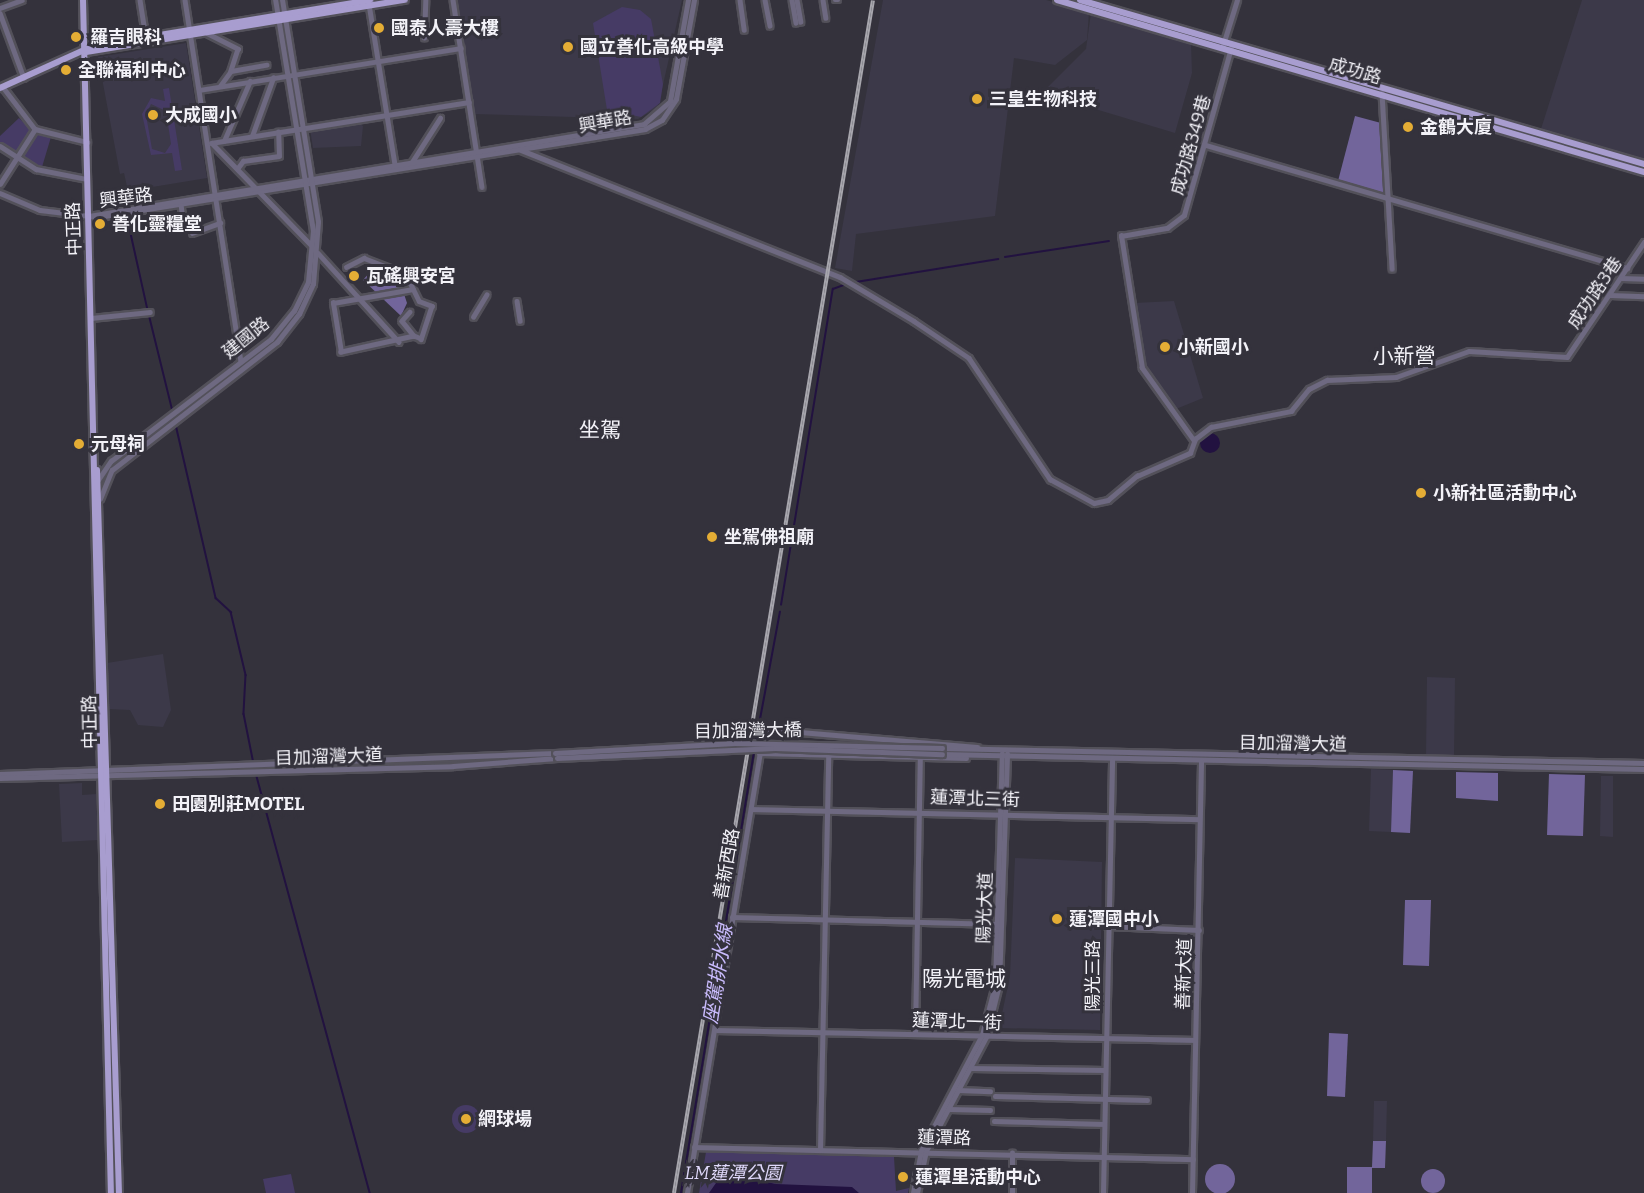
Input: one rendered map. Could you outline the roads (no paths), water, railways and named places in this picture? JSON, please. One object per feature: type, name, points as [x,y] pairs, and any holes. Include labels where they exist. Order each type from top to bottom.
[{"type":"main road","name":"中正路","points":[[83,0],[104,774]]},
{"type":"main road","points":[[190,33],[207,33],[281,18],[343,2],[405,0]]},
{"type":"main road","name":"成功路","points":[[1057,0],[1230,51],[1644,164]]},
{"type":"main road","name":"成功路","points":[[1080,0],[1232,43],[1644,172]]},
{"type":"main road","points":[[1,88],[86,52],[369,2]]},
{"type":"main road","name":"中正路","points":[[95,458],[99,478],[96,502]]},
{"type":"main road","points":[[104,774],[111,1193]]},
{"type":"main road","points":[[104,774],[119,1193]]},
{"type":"street","points":[[0,8],[22,0]]},
{"type":"street","points":[[140,0],[146,40]]},
{"type":"street","points":[[185,0],[210,143],[220,223],[243,364]]},
{"type":"street","name":"建國路","points":[[96,502],[112,470],[181,416],[299,314],[318,253],[312,180],[300,129],[281,18],[275,0]]},
{"type":"street","name":"建國路","points":[[281,18],[282,0]]},
{"type":"street","points":[[424,39],[425,0]]},
{"type":"street","points":[[453,0],[482,187]]},
{"type":"street","name":"興華路","points":[[89,216],[640,126],[657,118],[671,98],[688,0]]},
{"type":"street","name":"興華路","points":[[395,167],[412,162],[521,150],[645,129],[662,120],[679,91],[694,0]]},
{"type":"street","points":[[740,0],[744,30]]},
{"type":"street","points":[[765,0],[770,26]]},
{"type":"street","points":[[792,0],[798,22],[797,0]]},
{"type":"street","points":[[823,0],[826,18]]},
{"type":"street","points":[[1222,48],[1237,0]]},
{"type":"street","points":[[369,2],[395,167]]},
{"type":"street","points":[[0,13],[24,78]]},
{"type":"street","points":[[207,33],[237,49],[231,71],[220,86]]},
{"type":"street","name":"成功路349巷","points":[[1194,441],[1142,368],[1121,236],[1167,228],[1180,219],[1206,145],[1232,43]]},
{"type":"street","points":[[199,90],[461,48]]},
{"type":"street","points":[[231,71],[266,65]]},
{"type":"street","points":[[252,136],[273,78]]},
{"type":"street","points":[[224,141],[250,81]]},
{"type":"street","points":[[1,88],[35,129],[63,140],[87,142]]},
{"type":"street","points":[[1382,91],[1392,269]]},
{"type":"street","points":[[210,143],[469,102]]},
{"type":"street","points":[[412,162],[440,118]]},
{"type":"street","points":[[0,184],[35,129]]},
{"type":"street","name":"建國路","points":[[99,478],[107,465],[174,412],[243,364],[271,339],[294,311],[308,282],[313,247],[300,129]]},
{"type":"street","points":[[237,169],[243,161],[279,156],[278,132]]},
{"type":"street","points":[[210,143],[313,247],[399,342]]},
{"type":"street","points":[[1206,145],[1628,268]]},
{"type":"street","points":[[0,146],[16,159],[53,175],[87,179]]},
{"type":"street","points":[[521,150],[840,276],[914,321],[969,358],[1046,474],[1083,500],[1106,501],[1137,476],[1191,452],[1194,441]]},
{"type":"street","points":[[0,193],[40,210],[89,216]]},
{"type":"street","name":"興華路","points":[[89,216],[180,204],[216,195]]},
{"type":"street","points":[[180,204],[184,228]]},
{"type":"street","points":[[192,233],[220,223]]},
{"type":"street","name":"成功路3巷","points":[[1194,441],[1225,422],[1295,410],[1310,387],[1331,379],[1396,377],[1469,351],[1567,357],[1644,242]]},
{"type":"street","points":[[346,267],[364,258],[406,274],[419,301],[432,306],[427,330],[421,339],[414,336],[402,321],[410,312]]},
{"type":"street","points":[[1621,278],[1644,279]]},
{"type":"street","points":[[413,289],[333,303],[341,352],[399,342],[414,336]]},
{"type":"street","points":[[473,317],[486,295]]},
{"type":"street","points":[[1610,295],[1644,296]]},
{"type":"street","points":[[517,301],[520,321]]},
{"type":"street","points":[[91,318],[150,312]]},
{"type":"street","name":"善新西路","points":[[687,1193],[717,1030],[732,917],[764,729],[948,741],[992,750]]},
{"type":"street","name":"目加溜灣大橋","points":[[556,755],[765,748],[942,751]]},
{"type":"street","name":"目加溜灣大道","points":[[942,751],[1004,750],[1201,759],[1644,769]]},
{"type":"street","name":"陽光大道","points":[[924,1151],[949,1109],[984,1036],[995,985],[1001,924],[1004,750]]},
{"type":"street","name":"目加溜灣大道","points":[[942,751],[990,757],[1112,760],[1644,763]]},
{"type":"street","points":[[759,753],[920,759],[990,757]]},
{"type":"street","points":[[820,1150],[828,754]]},
{"type":"street","name":"目加溜灣大道","points":[[104,774],[556,755]]},
{"type":"street","name":"目加溜灣大道","points":[[104,774],[257,773],[556,755]]},
{"type":"street","points":[[915,1034],[920,759]]},
{"type":"street","name":"善新大道","points":[[1192,1193],[1201,759]]},
{"type":"street","name":"陽光三路","points":[[1103,1193],[1103,1098],[1112,760]]},
{"type":"street","points":[[0,774],[104,774]]},
{"type":"street","points":[[0,778],[104,774]]},
{"type":"street","name":"蓮潭北三街","points":[[751,809],[1199,819]]},
{"type":"street","points":[[732,917],[918,924],[1001,924]]},
{"type":"street","points":[[1107,926],[1199,930]]},
{"type":"street","name":"蓮潭北一街","points":[[717,1030],[1195,1040]]},
{"type":"street","name":"陽光大道","points":[[915,1193],[924,1151],[984,1036]]},
{"type":"street","points":[[970,1068],[1105,1070]]},
{"type":"street","points":[[958,1090],[990,1091]]},
{"type":"street","points":[[995,1096],[1147,1100]]},
{"type":"street","points":[[949,1109],[990,1110]]},
{"type":"street","points":[[994,1121],[1104,1124]]},
{"type":"street","name":"蓮潭路","points":[[694,1147],[1012,1153],[1192,1160]]},
{"type":"street","points":[[1012,1153],[1012,1193]]},
{"type":"waterway","points":[[128,220],[148,310]]},
{"type":"waterway","points":[[1005,257],[1109,241]]},
{"type":"waterway","points":[[856,282],[998,259]]},
{"type":"waterway","points":[[781,605],[833,289],[847,284]]},
{"type":"waterway","points":[[149,314],[173,412]]},
{"type":"waterway","points":[[174,416],[216,598],[231,612],[246,675],[244,714],[255,769]]},
{"type":"waterway","points":[[756,741],[780,612]]},
{"type":"waterway","name":"座駕排水線","points":[[681,1193],[754,754]]},
{"type":"waterway","points":[[256,773],[370,1193]]},
{"type":"railway","points":[[674,1193],[873,0]]},
{"type":"place","name":"國泰人壽大樓","points":[[379,28]]},
{"type":"place","name":"羅吉眼科","points":[[76,37]]},
{"type":"place","name":"國立善化高級中學","points":[[568,47]]},
{"type":"place","name":"全聯福利中心","points":[[66,70]]},
{"type":"place","name":"三皇生物科技","points":[[977,99]]},
{"type":"place","name":"大成國小","points":[[153,115]]},
{"type":"place","name":"金鶴大廈","points":[[1408,127]]},
{"type":"place","name":"善化靈糧堂","points":[[100,224]]},
{"type":"place","name":"瓦磘興安宮","points":[[354,276]]},
{"type":"place","name":"小新國小","points":[[1165,347]]},
{"type":"place","name":"元母祠","points":[[79,444]]},
{"type":"place","name":"小新社區活動中心","points":[[1421,493]]},
{"type":"place","name":"坐駕佛祖廟","points":[[712,537]]},
{"type":"place","name":"田園別莊MOTEL","points":[[160,804]]},
{"type":"place","name":"蓮潭國中小","points":[[1057,919]]},
{"type":"place","name":"網球場","points":[[466,1119]]},
{"type":"place","name":"蓮潭里活動中心","points":[[903,1177]]},
{"type":"district","name":"小新營","points":[[1404,356]]},
{"type":"district","name":"坐駕","points":[[600,430]]},
{"type":"district","name":"陽光電城","points":[[964,979]]},
{"type":"park label","name":"LM蓮潭公園","points":[[733,1173]]}]
